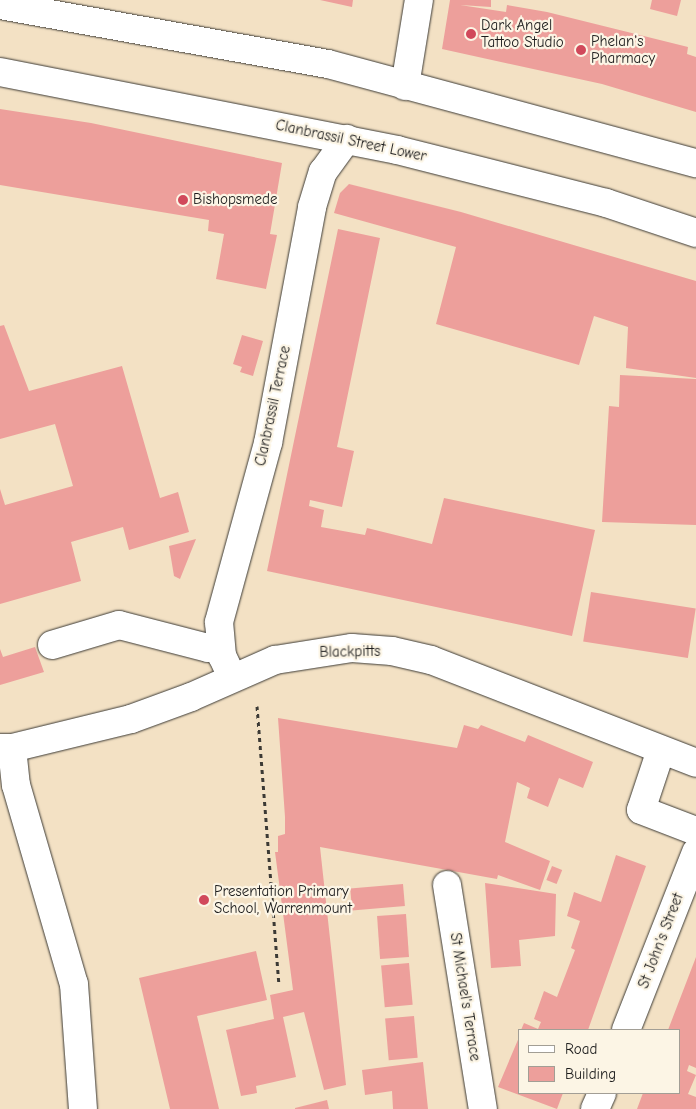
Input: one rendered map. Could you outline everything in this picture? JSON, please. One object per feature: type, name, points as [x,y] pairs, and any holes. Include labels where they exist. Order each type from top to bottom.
[{"type":"street","points":[[405,86],[419,0]]},
{"type":"street","points":[[0,5],[310,61],[696,163]]},
{"type":"street","name":"Clanbrassil Street Lower","points":[[0,72],[347,140],[606,203],[696,233]]},
{"type":"street","name":"Clanbrassil Terrace","points":[[232,677],[220,642],[220,622],[268,442],[312,207],[323,172],[347,140]]},
{"type":"street","points":[[52,645],[119,625],[208,648],[220,642]]},
{"type":"street","name":"Blackpitts","points":[[6,748],[131,718],[191,697],[232,677],[275,660],[310,652],[352,648],[392,652],[431,660],[696,763]]},
{"type":"street","points":[[6,748],[74,984],[83,1109]]},
{"type":"street","points":[[661,750],[641,810],[696,831]]},
{"type":"street","name":"St John's Street","points":[[626,1029],[696,852]]},
{"type":"street","name":"St Michael's Terrace","points":[[447,885],[482,1109]]},
{"type":"street","points":[[595,1109],[602,1094]]},
{"type":"path","points":[[257,703],[279,985]]},
{"type":"building","points":[[320,0],[353,0],[352,7]]},
{"type":"building","points":[[450,0],[491,0],[491,7],[460,5],[506,12],[507,5],[547,12],[688,47],[687,54],[696,57],[696,112],[602,84],[442,49]]},
{"type":"building","points":[[652,0],[681,0],[677,16],[650,9]]},
{"type":"building","name":"Bishopsmede","points":[[0,109],[91,123],[282,163],[270,234],[277,235],[266,289],[216,279],[224,234],[208,231],[209,220],[0,185]]},
{"type":"building","points":[[349,184],[461,212],[696,281],[696,378],[626,368],[628,327],[594,316],[579,365],[436,324],[456,247],[334,213],[340,193]]},
{"type":"building","points":[[338,229],[380,238],[337,447],[354,451],[342,507],[310,500],[309,506],[324,510],[321,527],[365,535],[367,528],[432,544],[444,498],[595,530],[572,636],[267,571]]},
{"type":"building","points":[[4,325],[29,391],[122,366],[160,498],[178,492],[189,532],[129,550],[123,527],[71,542],[81,581],[0,604],[0,489],[5,505],[73,486],[55,424],[0,439],[0,326]]},
{"type":"building","points":[[242,335],[263,341],[253,376],[240,372],[242,367],[233,364]]},
{"type":"building","points":[[620,375],[696,379],[696,525],[602,522],[609,406],[619,407]]},
{"type":"building","points":[[196,539],[180,579],[174,576],[169,546]]},
{"type":"building","points":[[591,592],[696,609],[688,658],[583,641]]},
{"type":"building","points":[[35,647],[44,672],[0,685],[0,649],[3,657]]},
{"type":"building","points":[[278,718],[457,748],[464,725],[478,729],[481,725],[525,742],[528,735],[593,762],[583,788],[559,778],[548,807],[527,798],[530,788],[517,782],[505,842],[550,861],[540,890],[498,875],[497,879],[320,847],[346,1085],[324,1090],[304,1012],[283,1017],[296,1077],[256,1086],[257,1093],[241,1096],[226,1030],[274,1019],[270,995],[293,990],[275,852],[278,852],[278,836],[285,834]]},
{"type":"building","points":[[616,855],[646,866],[588,1029],[538,1029],[541,1022],[534,1019],[544,991],[557,997],[575,950],[571,948],[580,921],[567,916],[574,892],[601,902]]},
{"type":"building","points":[[552,866],[562,870],[557,884],[546,880]]},
{"type":"building","points":[[485,883],[556,894],[555,936],[519,940],[521,966],[491,968]]},
{"type":"building","points":[[403,884],[405,906],[352,911],[350,889]]},
{"type":"building","points":[[406,914],[409,957],[380,959],[377,916]]},
{"type":"building","points":[[256,951],[267,1000],[197,1016],[219,1109],[170,1109],[139,978]]},
{"type":"building","points":[[696,957],[696,1068],[689,1065],[687,1071],[696,1075],[688,1094],[696,1097],[696,1109],[637,1109],[643,1094],[681,1094],[681,1029],[668,1029]]},
{"type":"building","points":[[409,963],[413,1005],[385,1007],[381,965]]},
{"type":"building","points":[[414,1016],[418,1058],[389,1060],[385,1019]]},
{"type":"building","points":[[524,1023],[538,1029],[521,1029]]},
{"type":"building","points":[[518,1040],[518,1094],[563,1094],[557,1109],[498,1087]]},
{"type":"building","points":[[423,1062],[428,1109],[393,1109],[392,1091],[365,1095],[362,1070]]},
{"type":"building","points":[[327,1100],[329,1109],[295,1109],[295,1108]]},
{"type":"place","name":"Dark Angel Tattoo Studio","points":[[471,34]]},
{"type":"place","name":"Phelan's Pharmacy","points":[[581,50]]},
{"type":"place","name":"Bishopsmede","points":[[183,200]]},
{"type":"place","name":"Presentation Primary School, Warrenmount","points":[[204,900]]}]
